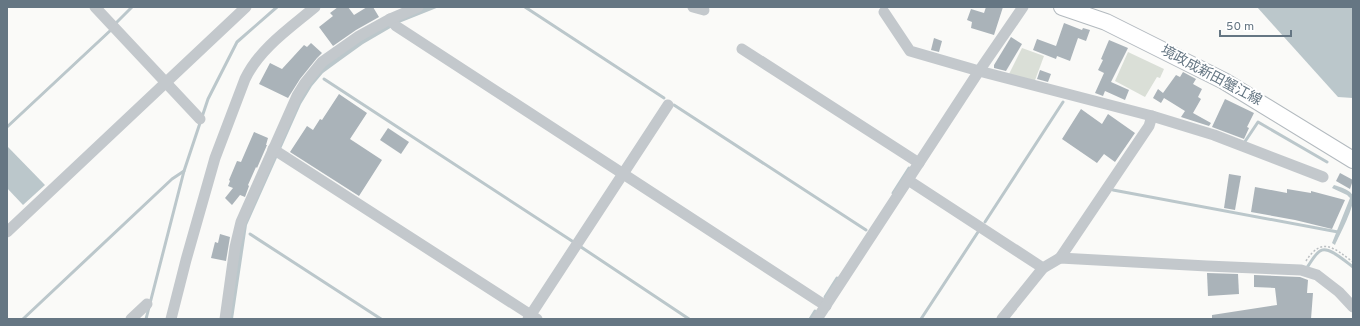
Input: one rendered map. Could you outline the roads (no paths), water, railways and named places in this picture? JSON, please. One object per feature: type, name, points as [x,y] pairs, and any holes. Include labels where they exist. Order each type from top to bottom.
[{"type":"main road","name":"境政成新田蟹江線","points":[[1062,7],[1106,22],[1224,81],[1353,160]]},
{"type":"street","points":[[95,7],[200,119]]},
{"type":"street","points":[[7,232],[246,7]]},
{"type":"street","points":[[171,319],[215,158],[245,79],[251,67],[261,55],[315,7]]},
{"type":"street","points":[[225,319],[235,247],[241,222],[276,151],[296,96],[322,62],[359,36],[393,22],[418,7]]},
{"type":"street","points":[[819,318],[918,163],[1023,7]]},
{"type":"street","points":[[884,12],[910,51],[979,71],[1152,116],[1214,135],[1323,177]]},
{"type":"street","points":[[393,22],[826,306]]},
{"type":"street","points":[[742,48],[918,163]]},
{"type":"street","points":[[276,151],[532,318],[668,105]]},
{"type":"street","points":[[1002,319],[1043,268],[1060,258],[1149,126],[1152,116]]},
{"type":"street","points":[[908,180],[1043,268]]},
{"type":"street","points":[[1060,258],[1301,270],[1317,275],[1339,292],[1353,308]]},
{"type":"street","points":[[131,319],[147,304]]},
{"type":"waterway","points":[[115,24],[132,7]]},
{"type":"waterway","points":[[146,319],[184,171],[208,99],[237,42],[277,7]]},
{"type":"waterway","points":[[525,7],[664,98]]},
{"type":"waterway","points":[[7,127],[112,29]]},
{"type":"waterway","points":[[324,79],[572,241]]},
{"type":"waterway","points":[[985,222],[1063,102]]},
{"type":"waterway","points":[[674,105],[866,230]]},
{"type":"waterway","points":[[1244,143],[1258,122],[1327,162]]},
{"type":"waterway","points":[[893,193],[909,168]]},
{"type":"waterway","points":[[23,319],[172,179],[184,171]]},
{"type":"waterway","points":[[1113,190],[1338,232]]},
{"type":"waterway","points":[[921,319],[978,232]]},
{"type":"waterway","points":[[250,234],[381,319]]},
{"type":"waterway","points":[[581,247],[689,319]]},
{"type":"waterway","points":[[1308,266],[1316,254],[1320,251],[1328,250],[1353,267]]},
{"type":"waterway","points":[[825,297],[837,278]]},
{"type":"waterway","points":[[810,319],[815,311]]}]
